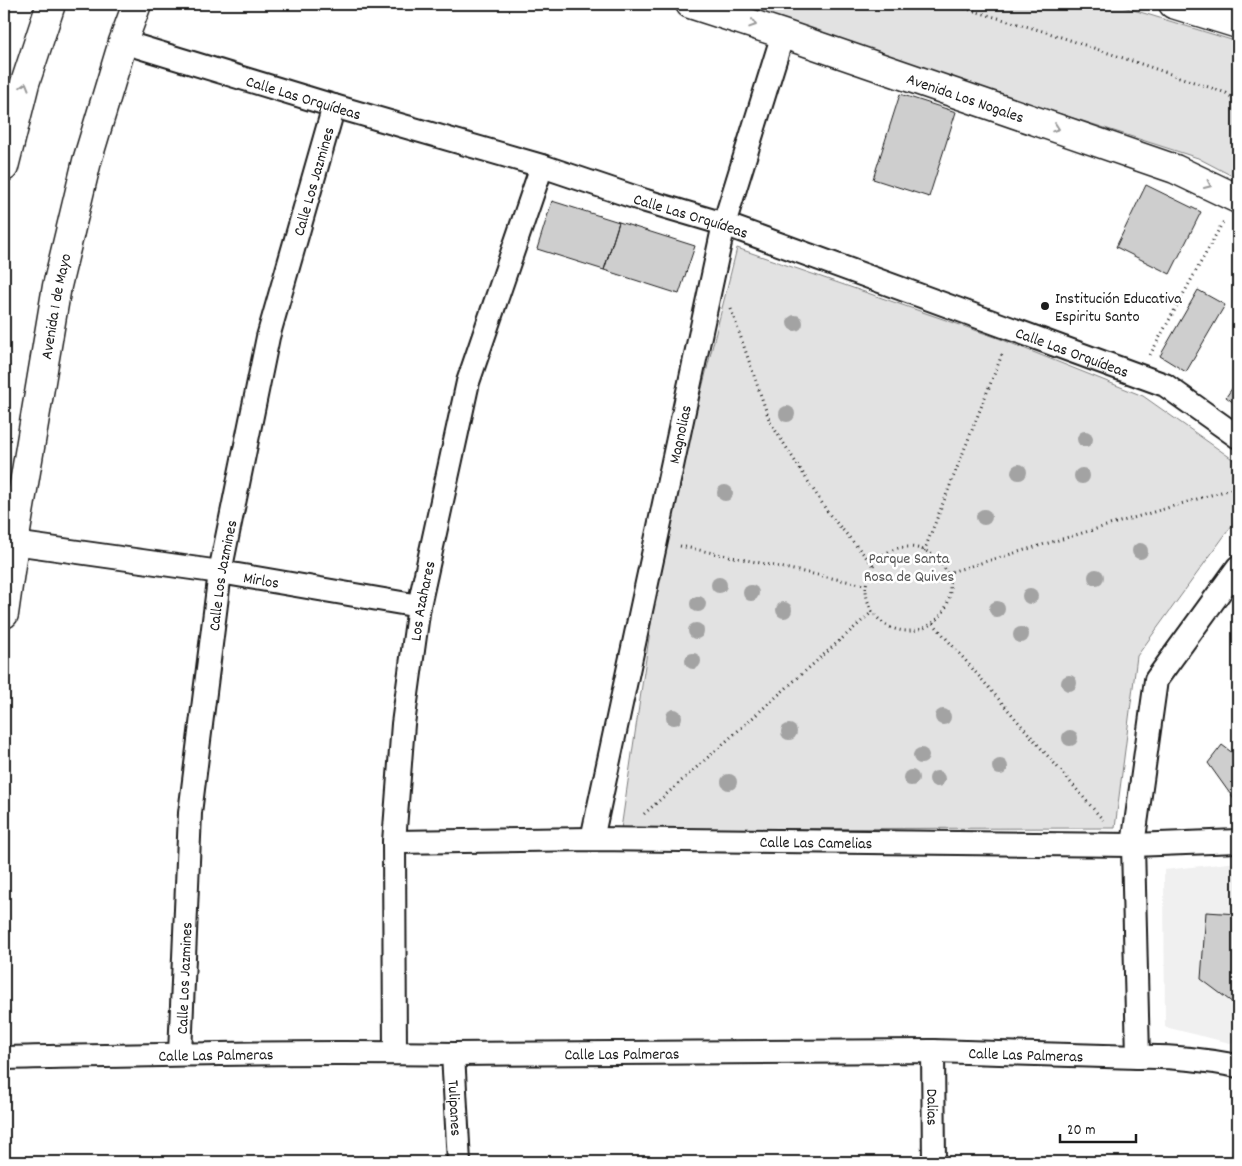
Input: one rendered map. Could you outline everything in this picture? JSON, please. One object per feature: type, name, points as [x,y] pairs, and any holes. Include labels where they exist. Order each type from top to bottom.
[{"type":"main road","points":[[4,166],[25,83],[50,4]]},
{"type":"main road","name":"Avenida 1 de Mayo","points":[[4,614],[57,286],[87,161],[123,42],[137,4]]},
{"type":"main road","name":"Avenida Los Nogales","points":[[690,4],[783,34],[1175,170],[1237,199]]},
{"type":"main road","points":[[1173,4],[1238,24]]},
{"type":"street","name":"Magnolias","points":[[592,839],[724,224],[783,34]]},
{"type":"street","name":"Calle Las Orquídeas","points":[[123,42],[542,166],[724,224],[1165,385],[1238,437]]},
{"type":"street","name":"Calle Los Jazmines","points":[[180,1054],[190,812],[220,572],[268,337],[334,106]]},
{"type":"street","name":"Los Azahares","points":[[395,1053],[394,842],[403,724],[419,606],[468,382],[542,166]]},
{"type":"street","name":"Mirlos","points":[[14,543],[220,572],[419,606]]},
{"type":"street","points":[[1138,1057],[1123,845],[1156,680],[1238,567]]},
{"type":"street","name":"Calle Las Camelias","points":[[394,842],[592,839],[1123,845],[1238,841]]},
{"type":"street","name":"Calle Las Palmeras","points":[[4,1058],[180,1054],[932,1052],[1171,1057],[1238,1066]]},
{"type":"street","name":"Dalias","points":[[932,1052],[934,1162]]},
{"type":"street","name":"Tulipanes","points":[[453,1054],[459,1162]]},
{"type":"path","points":[[950,4],[1046,32],[1226,93],[1238,102]]},
{"type":"path","points":[[1139,376],[1237,199]]},
{"type":"path","points":[[730,306],[770,422],[829,514],[874,565]]},
{"type":"path","points":[[924,551],[1006,346]]},
{"type":"path","points":[[947,573],[1238,487]]},
{"type":"path","points":[[656,541],[865,585]]},
{"type":"path","points":[[901,547],[924,551],[939,561],[947,573],[950,586],[949,600],[943,613],[934,624],[921,630],[907,632],[894,629],[881,622],[872,612],[866,599],[865,585],[869,571],[877,560],[888,552],[901,547]]},
{"type":"path","points":[[616,840],[872,612]]},
{"type":"path","points":[[934,624],[1123,845]]},
{"type":"shaded area","points":[[1238,862],[1238,1045],[1165,1027],[1164,870]]},
{"type":"green space","points":[[719,4],[1114,4],[1238,42],[1238,179],[1198,158]]},
{"type":"green space","name":"Parque Santa Rosa de Quives","points":[[737,248],[998,338],[1143,396],[1238,463],[1238,517],[1137,656],[1115,828],[621,829],[662,549]]},
{"type":"building","points":[[900,94],[956,112],[929,197],[873,179]]},
{"type":"building","points":[[1146,185],[1201,212],[1170,274],[1116,247]]},
{"type":"building","points":[[552,201],[619,222],[604,270],[537,249]]},
{"type":"building","points":[[619,222],[695,246],[679,294],[604,270]]},
{"type":"building","points":[[1198,290],[1225,305],[1186,372],[1160,356]]},
{"type":"building","points":[[1238,380],[1238,406],[1226,397]]},
{"type":"building","points":[[1222,745],[1238,757],[1238,805],[1208,763]]},
{"type":"building","points":[[1206,912],[1238,914],[1238,996],[1233,1003],[1201,979]]},
{"type":"place","name":"Institución Educativa Espiritu Santo","points":[[1045,306]]}]
